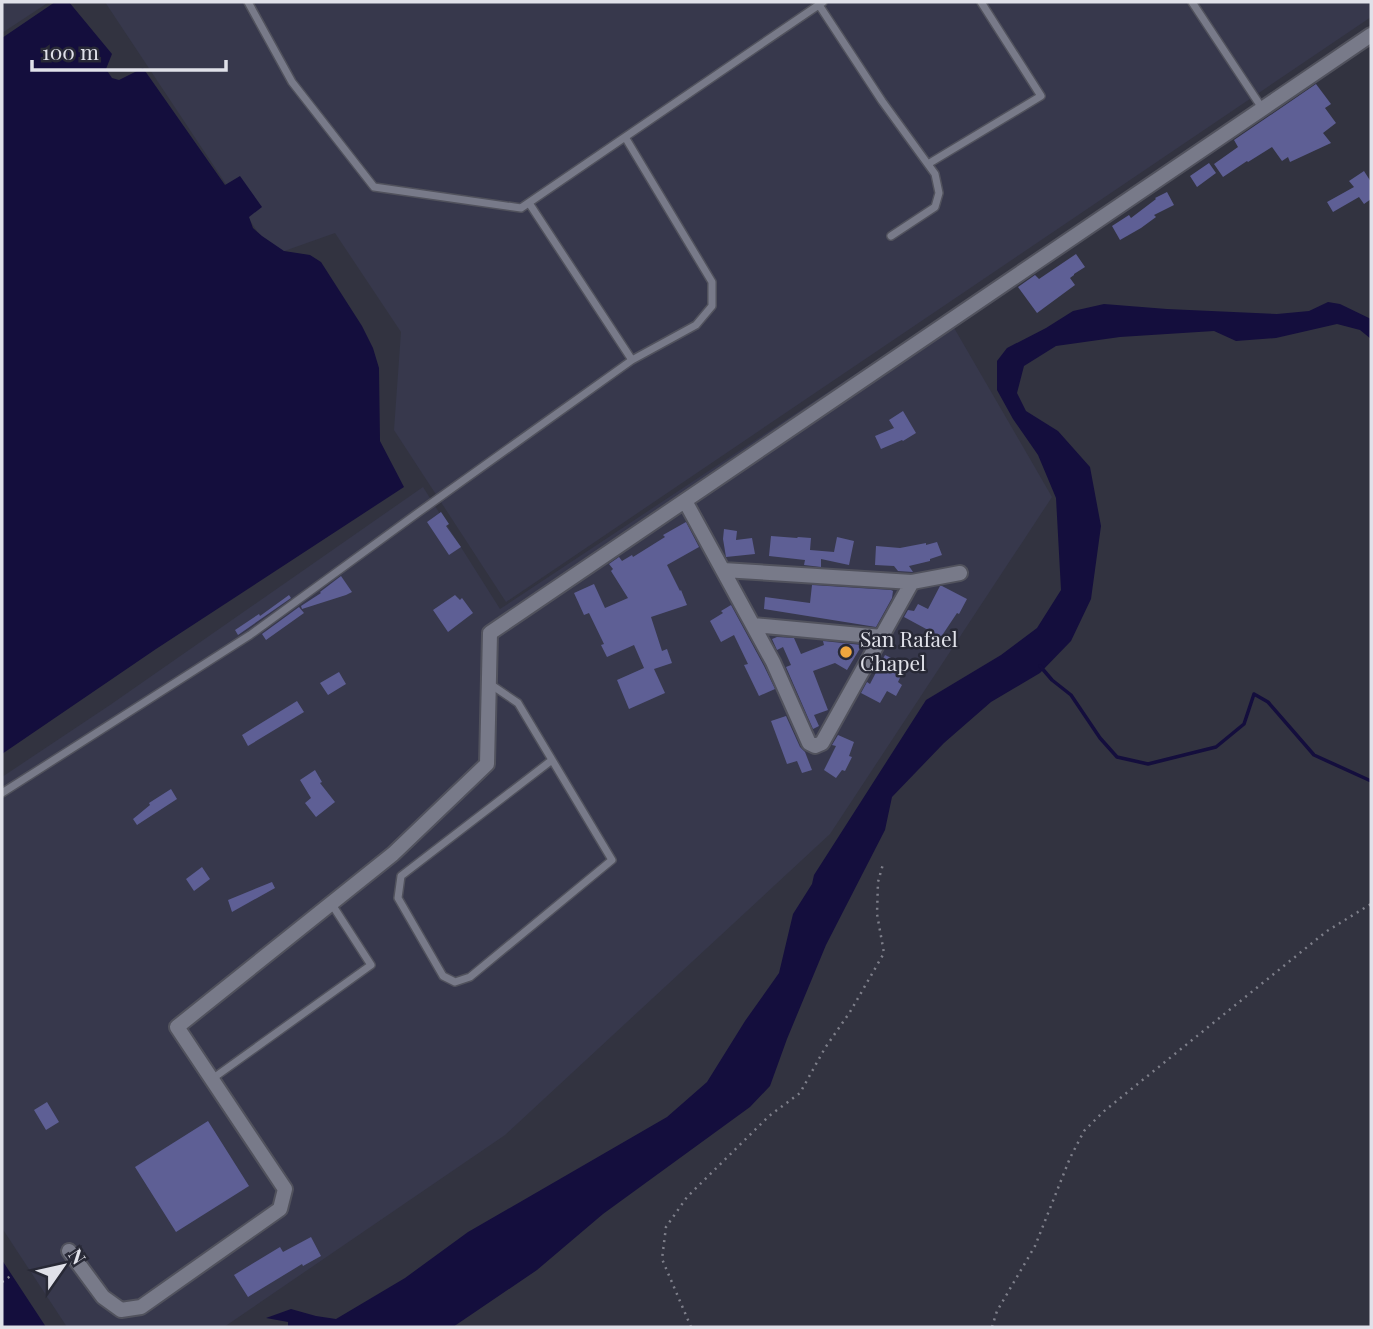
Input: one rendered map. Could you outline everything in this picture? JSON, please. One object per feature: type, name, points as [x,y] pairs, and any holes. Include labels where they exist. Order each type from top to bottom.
[{"type":"street","points":[[69,1251],[103,1297],[121,1310],[141,1307],[280,1209],[285,1189],[177,1027],[393,854],[488,764],[490,633],[1371,35]]},
{"type":"street","points":[[685,500],[773,662],[809,743],[815,746],[822,743],[912,582]]},
{"type":"street","points":[[723,570],[912,582],[960,573]]},
{"type":"street","points":[[753,625],[882,637]]},
{"type":"lane","points":[[248,2],[292,82],[374,187],[521,208],[821,3],[882,101],[935,174],[939,193],[935,207],[891,236]]},
{"type":"lane","points":[[928,164],[1041,96],[981,2]]},
{"type":"lane","points":[[1192,2],[1262,109]]},
{"type":"lane","points":[[2,793],[250,635],[632,360],[696,325],[712,306],[712,282],[625,137]]},
{"type":"lane","points":[[529,203],[632,360]]},
{"type":"lane","points":[[489,684],[518,703],[612,860],[470,977],[455,982],[443,976],[398,898],[401,876],[552,760]]},
{"type":"lane","points":[[212,1079],[371,965],[331,903]]},
{"type":"path","points":[[691,1327],[662,1259],[666,1227],[687,1197],[769,1116],[800,1093],[825,1048],[850,1012],[884,953],[877,914],[878,881],[883,864]]},
{"type":"path","points":[[992,1327],[997,1311],[1035,1246],[1070,1157],[1084,1130],[1326,931],[1371,904]]},
{"type":"path","points":[[2,1282],[12,1275]]},
{"type":"shaded area","points":[[2,2],[49,2],[2,33]]},
{"type":"shaded area","points":[[55,2],[69,2],[112,54],[106,69],[112,78],[119,80],[143,68],[225,185],[240,176],[262,207],[249,217],[253,228],[284,251],[310,255],[321,262],[373,348],[379,368],[380,441],[404,487],[156,649],[2,754],[2,38]]},
{"type":"shaded area","points":[[105,2],[1371,2],[1371,17],[506,602],[394,430],[401,332],[335,233],[273,255]]},
{"type":"shaded area","points":[[1328,302],[1340,304],[1371,319],[1371,339],[1360,330],[1337,324],[1276,338],[1236,341],[1214,331],[1120,337],[1056,346],[1024,366],[1017,393],[1026,411],[1058,431],[1090,467],[1101,526],[1091,599],[1071,641],[1040,673],[991,702],[944,743],[892,797],[885,830],[826,945],[770,1086],[750,1107],[603,1214],[537,1270],[453,1327],[288,1327],[288,1322],[266,1318],[291,1309],[336,1319],[405,1278],[468,1232],[667,1117],[707,1082],[779,973],[793,914],[812,884],[814,875],[926,700],[1001,655],[1037,628],[1061,590],[1056,498],[1038,455],[997,390],[997,361],[1007,348],[1073,311],[1104,304],[1277,314],[1309,311]]},
{"type":"shaded area","points":[[946,314],[1052,497],[830,834],[505,1135],[224,1327],[67,1327],[2,1228],[2,777],[423,487],[500,609]]},
{"type":"shaded area","points":[[2,1260],[46,1327],[2,1327]]},
{"type":"building","points":[[1316,84],[1331,104],[1325,108],[1336,123],[1323,133],[1331,143],[1290,162],[1288,157],[1282,161],[1272,147],[1223,177],[1214,164],[1238,147],[1234,140]]},
{"type":"building","points":[[1209,163],[1216,173],[1197,187],[1190,176]]},
{"type":"building","points":[[1364,171],[1371,182],[1371,199],[1364,204],[1359,197],[1333,212],[1327,202],[1354,187],[1349,181]]},
{"type":"building","points":[[1167,192],[1174,205],[1154,215],[1156,217],[1120,240],[1112,226],[1129,215],[1131,218],[1155,198]]},
{"type":"building","points":[[1076,254],[1085,267],[1070,278],[1075,285],[1037,313],[1018,287],[1035,275],[1039,279]]},
{"type":"building","points":[[903,411],[916,433],[881,449],[875,436],[894,428],[889,420]]},
{"type":"building","points":[[441,512],[449,524],[446,526],[461,547],[449,555],[427,522]]},
{"type":"building","points":[[686,522],[699,547],[667,565],[687,605],[651,617],[662,651],[667,649],[672,663],[654,669],[665,693],[629,709],[617,680],[644,668],[634,645],[607,657],[601,645],[604,644],[589,613],[584,615],[574,593],[594,584],[605,608],[628,598],[609,564],[619,557],[622,561],[632,555],[633,557]]},
{"type":"building","points":[[724,529],[737,531],[736,540],[752,538],[755,554],[726,557]]},
{"type":"building","points":[[771,536],[811,538],[810,550],[834,552],[837,537],[854,541],[849,565],[821,559],[821,567],[804,565],[805,560],[769,556]]},
{"type":"building","points":[[937,542],[942,555],[909,566],[913,572],[898,571],[894,566],[875,565],[876,546],[900,548]]},
{"type":"building","points":[[341,576],[352,592],[302,609],[301,606]]},
{"type":"building","points":[[812,585],[893,591],[876,627],[764,609],[765,597],[810,603]]},
{"type":"building","points":[[940,586],[967,599],[941,637],[904,617],[908,610],[914,611],[918,604],[928,609]]},
{"type":"building","points":[[289,595],[291,598],[238,635],[235,630]]},
{"type":"building","points":[[455,595],[460,600],[462,598],[473,613],[448,632],[433,610]]},
{"type":"building","points":[[731,605],[775,689],[759,696],[744,665],[748,664],[734,635],[721,642],[710,621]]},
{"type":"building","points":[[299,607],[304,613],[266,640],[262,634]]},
{"type":"building","points":[[794,638],[801,654],[824,645],[823,641],[862,645],[847,670],[835,663],[813,671],[828,710],[814,715],[819,726],[813,729],[786,667],[791,665],[783,647],[777,650],[772,639]]},
{"type":"building","points":[[885,655],[906,665],[898,682],[902,685],[896,696],[887,691],[880,703],[861,693],[867,682],[870,684]]},
{"type":"building","points":[[339,672],[346,684],[328,695],[320,683]]},
{"type":"building","points":[[297,701],[304,712],[248,746],[242,735]]},
{"type":"building","points":[[786,716],[812,770],[802,773],[797,761],[787,764],[771,721]]},
{"type":"building","points":[[838,735],[854,742],[849,756],[852,757],[845,771],[842,770],[836,778],[824,770],[836,746],[832,745]]},
{"type":"building","points":[[315,770],[322,782],[320,783],[335,802],[316,817],[305,803],[311,798],[300,780]]},
{"type":"building","points":[[171,789],[177,799],[137,825],[133,819],[150,805],[149,803]]},
{"type":"building","points":[[202,867],[210,879],[194,891],[186,879]]},
{"type":"building","points":[[272,882],[275,888],[232,912],[228,900]]},
{"type":"building","points":[[47,1102],[59,1122],[46,1130],[34,1110]]},
{"type":"building","points":[[208,1121],[249,1186],[176,1232],[135,1167]]},
{"type":"building","points":[[311,1237],[321,1256],[303,1266],[302,1264],[248,1297],[234,1275],[280,1247],[283,1252]]},
{"type":"waterway","points":[[1040,666],[1071,695],[1100,738],[1117,757],[1148,764],[1216,747],[1244,724],[1254,694],[1268,702],[1314,755],[1371,781]]},
{"type":"place","name":"San Rafael Chapel","points":[[846,652]]}]
